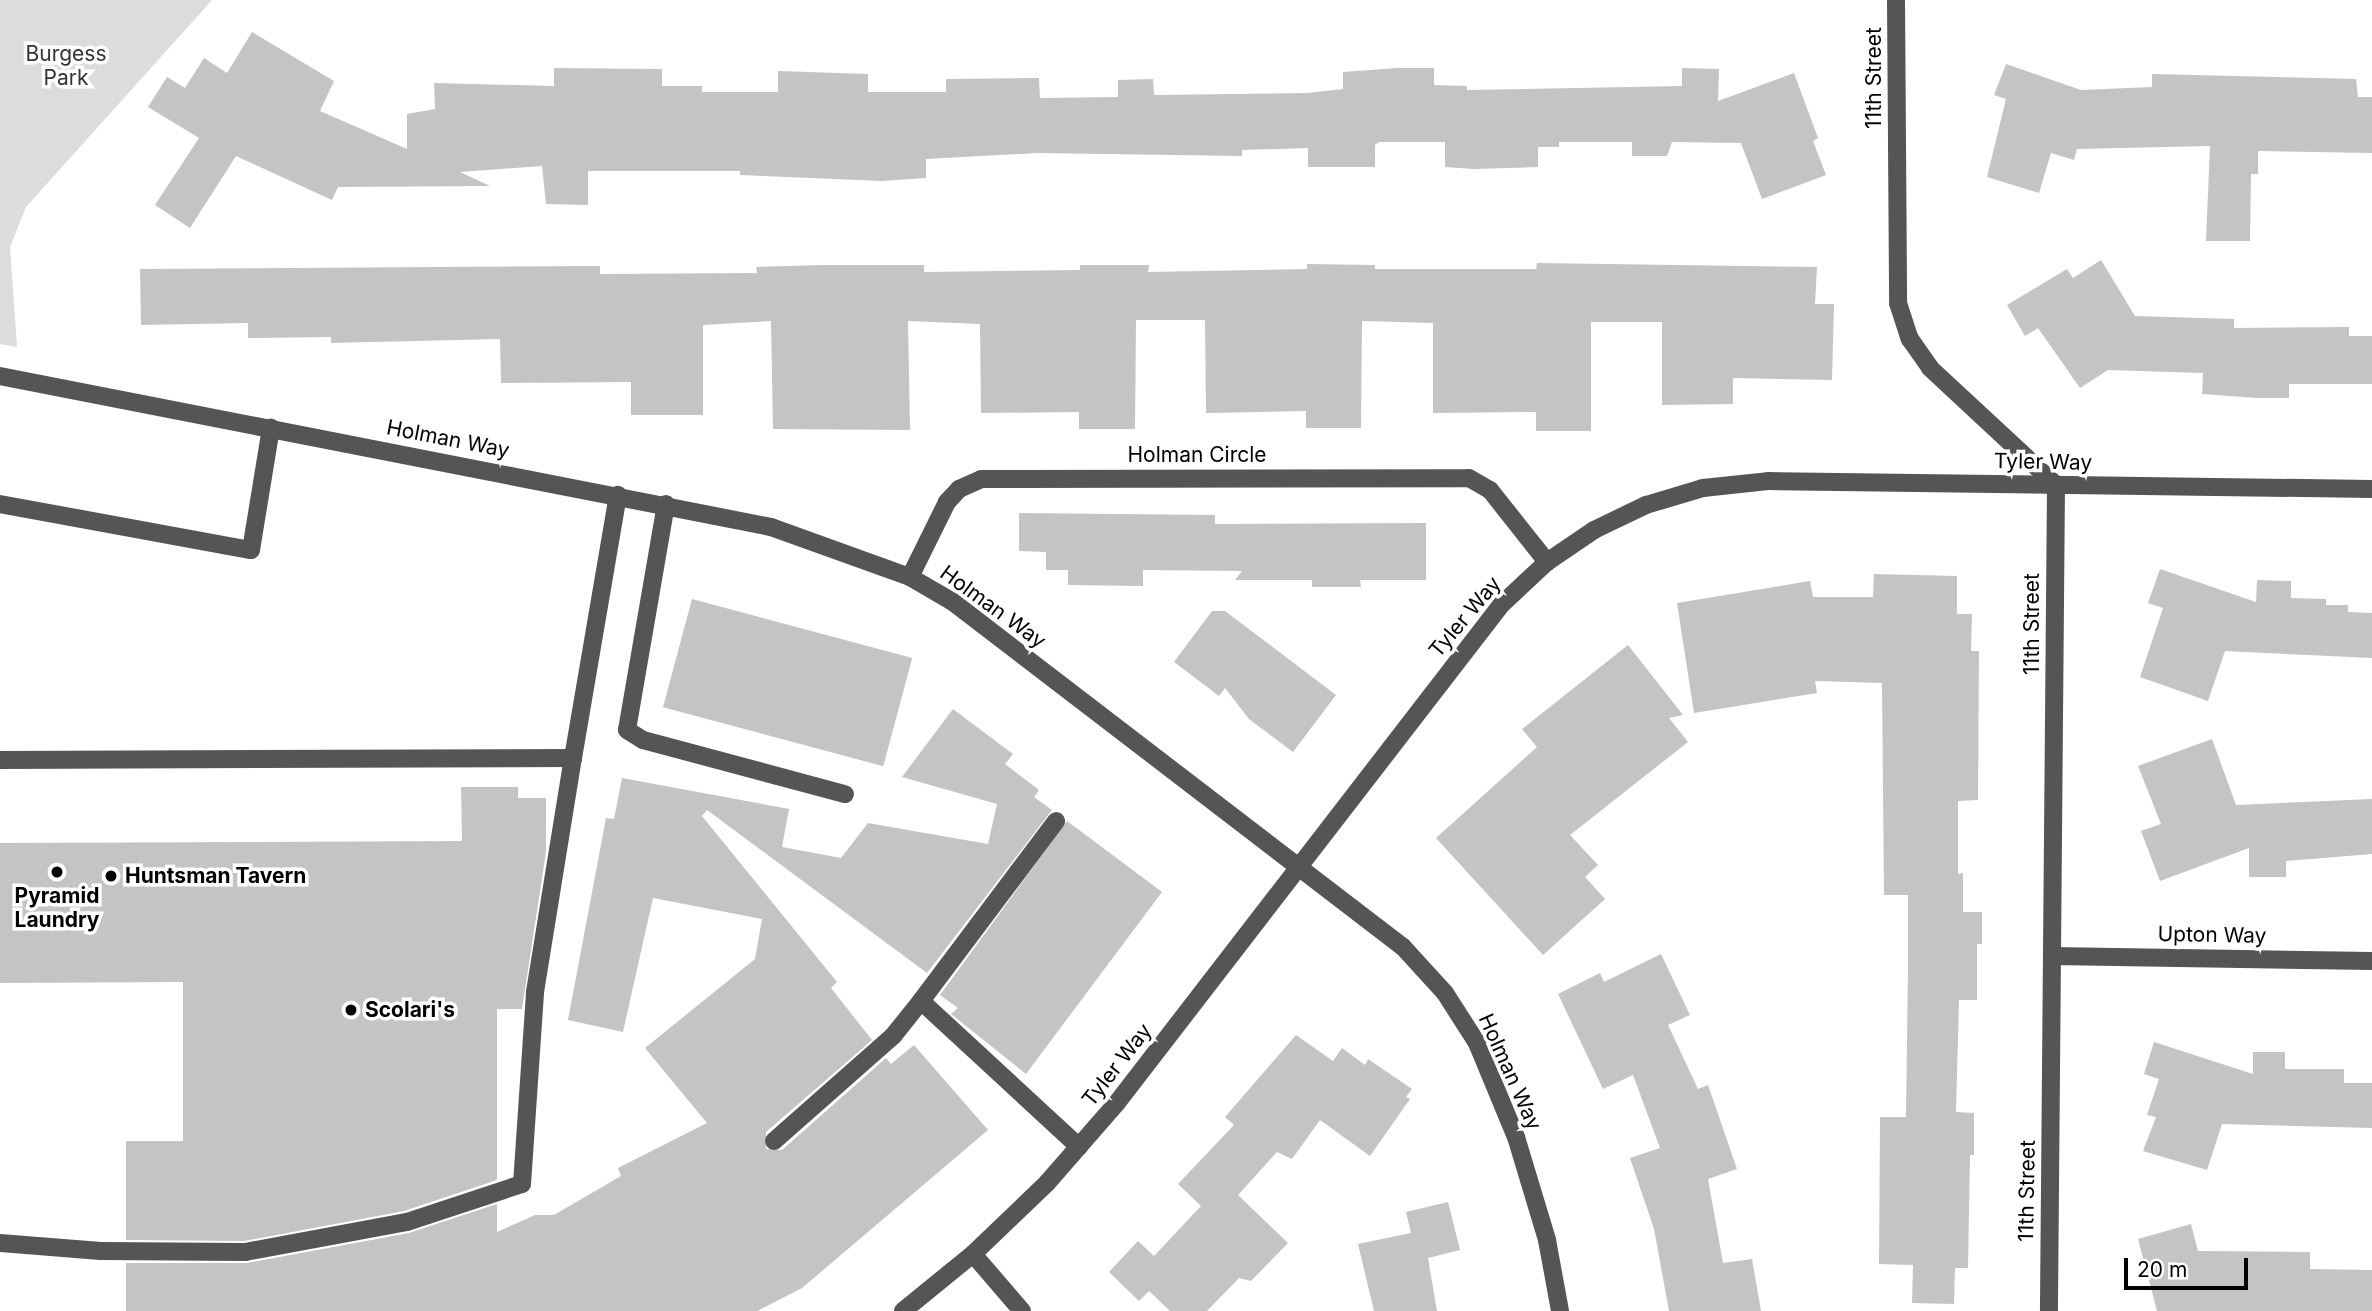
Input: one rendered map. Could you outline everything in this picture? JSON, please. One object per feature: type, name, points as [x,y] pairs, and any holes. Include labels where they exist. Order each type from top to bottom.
[{"type":"street","name":"11th Street","points":[[1896,0],[1898,303],[1910,339],[1930,368],[2056,485],[2049,1311]]},
{"type":"street","name":"Holman Way","points":[[0,376],[666,504],[822,542],[910,576],[953,602],[1300,865],[1403,947],[1445,993],[1476,1043],[1516,1137],[1547,1240],[1560,1311]]},
{"type":"street","points":[[0,504],[251,550],[271,428]]},
{"type":"street","name":"Holman Circle","points":[[910,576],[947,502],[958,489],[981,479],[1469,478],[1490,490],[1547,562]]},
{"type":"street","name":"Tyler Way","points":[[902,1311],[973,1254],[1079,1147],[1501,605],[1547,562],[1625,515],[1703,488],[1768,481],[2372,489]]},
{"type":"street","points":[[0,1243],[101,1251],[245,1252],[407,1222],[522,1184],[535,992],[618,495]]},
{"type":"street","points":[[666,504],[627,730],[643,740],[845,794]]},
{"type":"street","points":[[0,760],[573,758]]},
{"type":"street","points":[[774,1142],[893,1036],[1056,821]]},
{"type":"street","name":"Upton Way","points":[[2052,956],[2372,961]]},
{"type":"street","points":[[921,1001],[1079,1147]]},
{"type":"street","points":[[973,1254],[1022,1311]]},
{"type":"green space","name":"Burgess Park","points":[[0,0],[212,0],[26,207],[10,247],[17,347],[0,344]]},
{"type":"building","points":[[252,32],[334,81],[320,111],[407,149],[407,114],[435,109],[434,83],[554,86],[554,68],[662,69],[662,86],[702,86],[702,92],[778,92],[778,71],[868,74],[868,92],[946,92],[946,79],[1039,78],[1040,98],[1118,97],[1118,80],[1153,79],[1154,95],[1308,93],[1343,89],[1343,72],[1397,68],[1434,68],[1434,85],[1467,86],[1467,90],[1682,86],[1682,68],[1719,69],[1718,101],[1794,73],[1818,138],[1813,141],[1826,175],[1762,199],[1741,143],[1672,142],[1667,156],[1632,156],[1632,142],[1559,142],[1559,147],[1538,147],[1538,167],[1474,169],[1445,167],[1445,142],[1379,142],[1375,145],[1375,167],[1308,167],[1308,148],[1242,150],[1242,156],[1038,153],[926,159],[926,178],[882,181],[740,175],[740,171],[588,171],[588,205],[546,204],[542,166],[460,172],[490,186],[338,187],[332,200],[236,156],[190,228],[155,205],[199,138],[148,107],[167,77],[185,88],[204,58],[227,73]]},
{"type":"building","points":[[2006,64],[2081,90],[2152,87],[2152,74],[2356,79],[2358,97],[2372,97],[2372,153],[2258,151],[2258,174],[2251,174],[2250,241],[2206,241],[2210,146],[2077,149],[2074,160],[2051,153],[2039,193],[1987,177],[2006,99],[1994,95]]},
{"type":"building","points":[[2101,260],[2135,316],[2234,319],[2234,328],[2349,327],[2349,336],[2372,336],[2372,384],[2289,384],[2289,398],[2257,398],[2202,394],[2203,373],[2108,370],[2080,388],[2038,328],[2025,336],[2007,305],[2067,269],[2073,278]]},
{"type":"building","points":[[1537,263],[1817,267],[1815,304],[1834,304],[1832,380],[1733,378],[1733,404],[1662,405],[1662,322],[1591,322],[1591,431],[1536,431],[1536,412],[1433,413],[1433,323],[1362,321],[1361,428],[1306,428],[1306,411],[1206,413],[1205,320],[1136,320],[1135,429],[1079,429],[1079,412],[981,413],[980,324],[908,321],[910,430],[773,429],[771,321],[703,325],[703,415],[631,415],[631,382],[501,383],[500,339],[331,343],[331,337],[248,338],[248,323],[141,325],[140,269],[600,266],[600,274],[757,273],[756,267],[823,265],[924,265],[924,272],[1080,270],[1080,265],[1149,265],[1148,272],[1307,269],[1307,264],[1375,265],[1375,269],[1536,269]]},
{"type":"building","points":[[1019,513],[1215,515],[1215,524],[1426,523],[1426,580],[1360,580],[1361,587],[1312,587],[1312,580],[1235,580],[1242,571],[1143,570],[1143,586],[1068,585],[1068,570],[1046,570],[1046,552],[1019,551]]},
{"type":"building","points":[[2160,569],[2256,602],[2257,580],[2291,581],[2291,598],[2326,599],[2326,605],[2348,605],[2348,612],[2372,613],[2372,658],[2225,651],[2208,701],[2140,677],[2163,608],[2148,603]]},
{"type":"building","points":[[1874,574],[1957,576],[1957,614],[1972,614],[1971,651],[1979,651],[1978,800],[1958,801],[1958,874],[1963,873],[1963,912],[1982,912],[1982,944],[1977,944],[1977,1000],[1959,1000],[1956,1112],[1974,1113],[1974,1155],[1970,1155],[1968,1268],[1955,1268],[1954,1304],[1912,1303],[1913,1265],[1879,1264],[1880,1117],[1906,1117],[1908,965],[1908,895],[1884,895],[1882,683],[1815,681],[1817,693],[1694,713],[1677,603],[1810,581],[1813,597],[1873,597]]},
{"type":"building","points":[[692,599],[912,658],[883,766],[663,707]]},
{"type":"building","points":[[1212,611],[1225,611],[1336,695],[1293,752],[1249,719],[1225,688],[1219,696],[1174,662]]},
{"type":"building","points":[[1628,645],[1683,715],[1669,718],[1688,742],[1570,835],[1598,865],[1585,877],[1605,899],[1543,955],[1436,838],[1537,747],[1522,729]]},
{"type":"building","points":[[953,709],[1013,754],[1005,764],[1039,790],[1034,797],[1052,810],[927,973],[707,810],[702,816],[837,982],[831,988],[872,1040],[766,1132],[766,1149],[782,1150],[886,1058],[891,1064],[914,1045],[988,1130],[802,1288],[757,1311],[126,1311],[126,1263],[247,1263],[409,1233],[497,1204],[497,1232],[535,1215],[554,1215],[621,1176],[618,1168],[707,1123],[645,1048],[755,959],[762,919],[653,898],[623,1032],[568,1020],[606,818],[614,819],[622,778],[789,809],[782,847],[841,858],[868,823],[988,844],[997,804],[902,777]]},
{"type":"building","points":[[2212,739],[2236,805],[2372,799],[2372,854],[2286,861],[2286,877],[2249,877],[2249,848],[2160,881],[2141,831],[2161,824],[2138,766]]},
{"type":"building","name":"Scolari's","points":[[461,787],[518,787],[518,798],[546,798],[546,852],[522,1009],[497,1009],[497,1180],[404,1211],[244,1241],[126,1240],[126,1141],[183,1141],[183,982],[0,983],[0,843],[462,841]]},
{"type":"building","points":[[1067,821],[1162,892],[1026,1074],[951,1014],[958,1008],[940,995]]},
{"type":"building","points":[[1661,954],[1690,1015],[1668,1025],[1698,1089],[1708,1085],[1737,1169],[1708,1179],[1723,1263],[1752,1259],[1761,1311],[1669,1311],[1654,1229],[1630,1158],[1660,1148],[1633,1075],[1603,1089],[1558,994],[1600,973],[1604,982]]},
{"type":"building","points":[[1296,1035],[1333,1061],[1342,1048],[1365,1065],[1368,1059],[1412,1089],[1406,1097],[1410,1099],[1370,1156],[1320,1120],[1292,1159],[1277,1152],[1238,1195],[1288,1243],[1251,1281],[1239,1278],[1207,1311],[1170,1311],[1149,1291],[1139,1301],[1109,1272],[1138,1241],[1154,1256],[1201,1206],[1178,1184],[1234,1125],[1225,1117]]},
{"type":"building","points":[[2154,1042],[2253,1074],[2253,1052],[2285,1052],[2285,1069],[2344,1069],[2344,1083],[2372,1083],[2372,1128],[2222,1124],[2207,1170],[2143,1151],[2156,1117],[2147,1115],[2159,1079],[2144,1074]]},
{"type":"building","points":[[1448,1202],[1460,1250],[1428,1258],[1437,1311],[1374,1311],[1358,1244],[1411,1233],[1406,1212]]},
{"type":"building","points":[[2191,1224],[2198,1251],[2310,1252],[2310,1269],[2372,1270],[2372,1311],[2157,1311],[2138,1239]]},
{"type":"place","name":"Pyramid Laundry","points":[[57,872]]},
{"type":"place","name":"Huntsman Tavern","points":[[111,876]]},
{"type":"place","name":"Scolari's","points":[[351,1010]]}]
